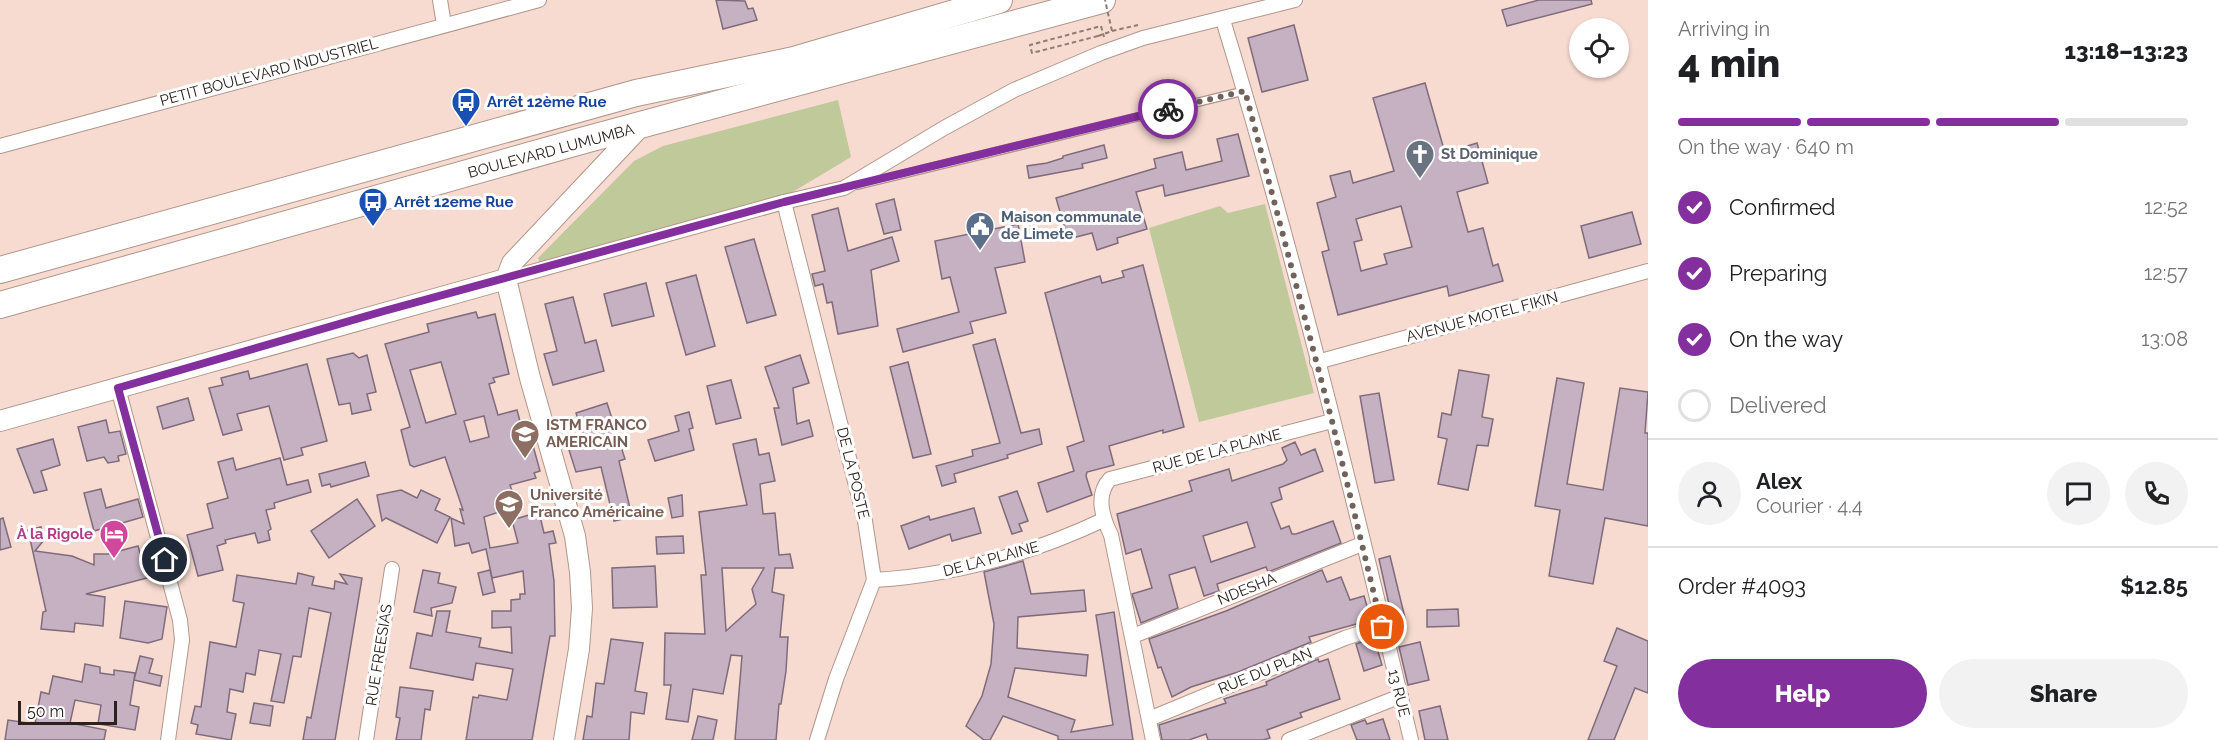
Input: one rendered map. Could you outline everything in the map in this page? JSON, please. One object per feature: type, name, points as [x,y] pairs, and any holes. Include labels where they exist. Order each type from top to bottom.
[{"type":"highway","points":[[0,270],[636,93],[794,60],[999,0]]},
{"type":"highway","name":"BOULEVARD LUMUMBA","points":[[2,299],[1104,0]]},
{"type":"street","points":[[440,0],[444,24]]},
{"type":"street","name":"PETIT BOULEVARD INDUSTRIEL","points":[[0,146],[538,0]]},
{"type":"street","points":[[0,421],[784,202],[844,188],[944,128],[1014,90],[1108,50],[1143,38],[1223,20],[1295,0]]},
{"type":"street","name":"13 RUE","points":[[1223,20],[1245,91],[1317,363],[1411,740]]},
{"type":"street","points":[[564,740],[579,649],[582,608],[580,572],[575,536],[531,378],[506,279],[507,271],[518,256],[641,126]]},
{"type":"street","name":"DE LA POSTE","points":[[784,202],[865,521],[874,580],[817,740]]},
{"type":"street","name":"AVENUE MOTEL FIKIN","points":[[1317,363],[1648,271]]},
{"type":"street","points":[[118,388],[180,620],[182,639],[168,740]]},
{"type":"street","name":"RUE DE LA PLAINE","points":[[1103,520],[1101,495],[1104,485],[1110,479],[1332,421]]},
{"type":"street","points":[[1103,520],[1111,535],[1153,740]]},
{"type":"street","name":"DE LA PLAINE","points":[[874,580],[927,577],[1031,551],[1103,520]]},
{"type":"street","name":"NDESHA","points":[[1133,636],[1362,544]]},
{"type":"street","name":"RUE FREESIAS","points":[[366,740],[392,569]]},
{"type":"street","name":"RUE DU PLAN","points":[[1149,719],[1326,646],[1382,627]]},
{"type":"street","points":[[1289,740],[1401,696]]},
{"type":"lane","points":[[844,188],[1245,91]]},
{"type":"path","points":[[1104,0],[1112,31]]},
{"type":"path","points":[[1108,50],[1101,26],[1030,45],[1032,53],[1098,36],[1112,31],[1138,24]]},
{"type":"green space","points":[[838,100],[851,157],[791,193],[541,266],[538,258],[634,161],[663,146]]},
{"type":"green space","points":[[1265,204],[1314,393],[1199,422],[1149,228],[1220,206],[1228,213]]},
{"type":"building","points":[[716,0],[745,1],[748,9],[753,8],[757,20],[723,29]]},
{"type":"building","points":[[1539,0],[1591,0],[1592,4],[1507,26],[1502,10]]},
{"type":"building","points":[[1294,25],[1308,80],[1262,92],[1248,38]]},
{"type":"building","points":[[1425,83],[1445,153],[1477,143],[1488,183],[1457,192],[1468,232],[1483,228],[1493,266],[1498,264],[1503,281],[1449,296],[1447,286],[1338,315],[1322,252],[1329,250],[1317,203],[1336,197],[1330,176],[1350,171],[1353,183],[1394,171],[1373,98]],"holes":[[[1401,206],[1412,247],[1384,254],[1387,264],[1361,271],[1354,242],[1362,240],[1356,219]]]},
{"type":"building","points":[[1238,134],[1249,176],[1165,196],[1163,185],[1136,192],[1147,229],[1117,238],[1118,243],[1097,250],[1092,233],[1068,239],[1056,198],[1156,168],[1154,159],[1182,152],[1186,170],[1222,161],[1217,139]]},
{"type":"building","points":[[1104,145],[1107,158],[1082,164],[1083,168],[1029,178],[1027,166],[1047,163],[1063,158],[1063,156]]},
{"type":"building","points":[[894,199],[901,230],[884,234],[876,204]]},
{"type":"building","points":[[838,208],[848,251],[892,237],[899,261],[871,270],[878,326],[838,334],[832,302],[827,303],[823,284],[815,286],[812,274],[825,271],[812,215]]},
{"type":"building","points":[[1632,212],[1641,244],[1589,258],[1581,226]]},
{"type":"building","points":[[1018,224],[1025,262],[995,268],[1006,313],[970,322],[973,333],[903,352],[897,329],[959,312],[950,277],[942,279],[935,241]]},
{"type":"building","points":[[754,239],[776,315],[747,323],[725,247]]},
{"type":"building","points":[[1143,265],[1184,427],[1163,433],[1163,430],[1109,446],[1114,465],[1087,472],[1086,476],[1092,495],[1047,512],[1038,483],[1074,471],[1067,447],[1084,441],[1045,293],[1100,276],[1102,283],[1124,277],[1122,271]]},
{"type":"building","points":[[696,275],[715,346],[686,355],[666,283]]},
{"type":"building","points":[[646,283],[654,316],[612,326],[604,294]]},
{"type":"building","points":[[573,297],[585,343],[596,340],[604,371],[553,385],[544,354],[557,351],[545,304]]},
{"type":"building","points":[[476,312],[478,318],[495,314],[509,374],[493,378],[495,382],[489,384],[498,415],[517,410],[523,433],[529,431],[540,471],[534,473],[536,478],[510,485],[517,506],[484,517],[490,548],[518,543],[512,520],[539,512],[544,533],[553,531],[556,543],[549,544],[554,581],[555,636],[550,636],[532,740],[466,740],[473,697],[478,698],[479,695],[507,700],[513,669],[476,663],[473,680],[410,668],[417,633],[432,636],[437,611],[450,611],[446,632],[481,638],[479,647],[512,653],[511,627],[492,628],[492,611],[511,611],[511,600],[520,599],[520,594],[525,594],[523,571],[492,578],[486,549],[472,553],[469,543],[455,546],[451,518],[464,524],[460,509],[463,510],[445,457],[414,467],[410,465],[401,430],[410,427],[385,344],[429,332],[427,324]],"holes":[[[441,362],[456,414],[426,423],[410,370]],[[484,416],[489,437],[470,442],[464,421]]]},
{"type":"building","points":[[995,339],[1021,433],[1039,429],[1042,444],[1007,455],[1008,458],[954,474],[956,482],[942,486],[936,466],[973,456],[972,450],[1000,443],[973,345]]},
{"type":"building","points":[[353,353],[359,358],[367,355],[376,392],[367,394],[371,410],[352,414],[350,403],[339,405],[327,359]]},
{"type":"building","points":[[800,355],[809,383],[793,388],[797,424],[809,420],[813,436],[782,445],[774,408],[779,408],[765,367]]},
{"type":"building","points":[[908,362],[931,454],[913,458],[890,367]]},
{"type":"building","points":[[307,364],[327,441],[301,448],[303,455],[284,460],[269,406],[237,414],[242,430],[223,435],[209,388],[223,385],[221,378],[248,371],[250,379]]},
{"type":"building","points":[[1459,370],[1489,375],[1482,417],[1493,419],[1488,446],[1477,445],[1468,490],[1438,484],[1447,439],[1438,437],[1442,413],[1451,415]]},
{"type":"building","points":[[1557,378],[1584,383],[1567,484],[1603,490],[1620,388],[1648,392],[1645,433],[1648,433],[1648,526],[1605,518],[1593,584],[1549,576],[1560,510],[1535,506]]},
{"type":"building","points":[[731,380],[741,418],[716,424],[707,386]]},
{"type":"building","points":[[1379,393],[1394,480],[1375,483],[1360,396]]},
{"type":"building","points":[[188,398],[194,420],[163,429],[157,407]]},
{"type":"building","points":[[607,403],[625,459],[619,461],[632,517],[614,521],[601,467],[576,472],[568,447],[585,442],[576,413]]},
{"type":"building","points":[[689,412],[693,428],[689,429],[694,450],[655,461],[648,440],[679,431],[675,416]]},
{"type":"building","points":[[106,420],[109,433],[120,431],[126,454],[118,456],[119,461],[108,463],[104,457],[87,461],[78,427]]},
{"type":"building","points":[[53,439],[60,465],[41,471],[47,490],[34,493],[17,449]]},
{"type":"building","points":[[756,439],[759,455],[769,453],[775,481],[760,484],[763,514],[775,513],[779,555],[790,554],[793,568],[775,568],[772,592],[784,595],[780,637],[788,637],[786,671],[781,704],[779,704],[776,740],[735,740],[742,656],[731,655],[723,694],[693,689],[688,722],[666,719],[671,685],[664,685],[665,633],[705,634],[701,575],[706,575],[699,512],[747,505],[733,444]],"holes":[[[722,568],[764,568],[752,589],[756,604],[726,631]]]},
{"type":"building","points":[[1295,442],[1301,455],[1315,449],[1323,471],[1279,488],[1282,499],[1271,503],[1281,529],[1289,526],[1292,534],[1296,534],[1333,521],[1341,543],[1268,572],[1266,567],[1217,584],[1219,591],[1204,596],[1195,567],[1169,575],[1178,608],[1141,623],[1132,594],[1152,588],[1141,549],[1126,554],[1117,514],[1192,491],[1189,481],[1229,469],[1232,481],[1283,464],[1287,460],[1282,448]],"holes":[[[1247,522],[1255,547],[1211,562],[1203,536]]]},
{"type":"building","points":[[233,458],[236,470],[280,458],[287,485],[308,480],[311,492],[274,503],[275,508],[266,510],[271,529],[268,531],[270,540],[258,543],[255,533],[225,540],[226,543],[217,546],[223,570],[198,576],[187,535],[213,528],[207,504],[228,498],[218,462]]},
{"type":"building","points":[[365,462],[369,476],[331,487],[330,484],[322,486],[319,474]]},
{"type":"building","points":[[101,489],[106,508],[138,499],[143,517],[94,531],[84,493]]},
{"type":"building","points":[[401,490],[417,498],[421,490],[440,499],[435,510],[450,517],[437,543],[386,518],[382,521],[377,495]]},
{"type":"building","points":[[1017,491],[1028,521],[1019,524],[1022,531],[1012,534],[999,497]]},
{"type":"building","points":[[682,495],[683,516],[672,518],[668,498]]},
{"type":"building","points":[[357,499],[375,526],[329,558],[311,531]]},
{"type":"building","points":[[974,508],[981,533],[952,541],[950,534],[909,549],[901,526],[929,516],[930,520]]},
{"type":"building","points":[[3,518],[11,547],[0,550],[0,519]]},
{"type":"building","points":[[41,527],[44,540],[35,551],[72,556],[94,565],[94,554],[108,554],[138,546],[147,578],[86,594],[105,597],[103,626],[75,623],[74,632],[41,629],[43,612],[46,611],[28,530]]},
{"type":"building","points":[[683,536],[684,553],[657,554],[656,537]]},
{"type":"building","points":[[1390,556],[1405,618],[1392,618],[1379,559]]},
{"type":"building","points":[[1023,561],[1031,594],[1084,590],[1086,611],[1018,617],[1017,648],[1088,655],[1086,676],[1015,668],[1008,697],[1075,720],[1071,732],[1113,725],[1096,615],[1114,612],[1133,740],[1058,740],[1058,736],[1003,716],[990,740],[984,740],[966,726],[982,696],[991,664],[994,624],[984,572]]},
{"type":"building","points":[[655,566],[657,607],[613,608],[612,568]]},
{"type":"building","points":[[423,570],[440,573],[438,583],[456,587],[452,603],[431,608],[432,616],[414,612]]},
{"type":"building","points":[[490,570],[495,592],[483,595],[478,573]]},
{"type":"building","points":[[1322,570],[1327,582],[1341,577],[1350,600],[1364,596],[1371,620],[1309,637],[1311,642],[1238,672],[1191,687],[1172,697],[1161,667],[1158,668],[1149,639],[1226,611]]},
{"type":"building","points":[[298,573],[314,577],[312,585],[334,589],[335,581],[347,584],[340,574],[362,578],[335,740],[303,740],[307,717],[311,718],[331,613],[309,608],[301,657],[293,656],[284,703],[271,701],[281,654],[259,650],[255,675],[246,673],[243,692],[230,689],[227,712],[236,714],[231,740],[196,734],[198,725],[191,723],[195,706],[201,707],[210,642],[236,647],[244,603],[233,601],[237,575],[296,584]]},
{"type":"building","points":[[125,601],[167,607],[162,639],[148,643],[120,638]]},
{"type":"building","points":[[1458,609],[1459,626],[1427,627],[1427,610]]},
{"type":"building","points":[[1617,628],[1648,641],[1648,693],[1635,688],[1614,740],[1588,740],[1617,666],[1604,661]]},
{"type":"building","points":[[1374,638],[1382,665],[1364,671],[1356,644]]},
{"type":"building","points":[[611,639],[643,643],[635,691],[647,693],[644,714],[631,712],[629,740],[583,740],[587,716],[592,717],[596,683],[604,684]]},
{"type":"building","points":[[1420,642],[1429,680],[1408,685],[1399,647]]},
{"type":"building","points":[[140,656],[153,659],[149,673],[162,676],[160,686],[134,680]]},
{"type":"building","points":[[1318,659],[1319,662],[1328,659],[1340,699],[1300,713],[1302,717],[1267,730],[1270,738],[1208,740],[1206,734],[1189,740],[1162,740],[1159,725],[1226,703],[1224,699],[1267,685],[1266,682]]},
{"type":"building","points":[[85,664],[100,667],[100,673],[114,675],[114,670],[135,673],[130,705],[139,707],[135,730],[98,724],[101,705],[75,700],[70,723],[106,730],[104,740],[5,740],[8,720],[35,724],[41,692],[49,694],[53,676],[82,682]]},
{"type":"building","points":[[400,687],[433,691],[430,710],[425,709],[421,740],[396,740],[400,718],[396,717]]},
{"type":"building","points":[[254,703],[273,706],[270,726],[250,723]]},
{"type":"building","points":[[1440,706],[1448,740],[1425,740],[1419,711]]},
{"type":"building","points":[[698,716],[717,720],[713,740],[692,740]]},
{"type":"building","points":[[1383,719],[1390,740],[1357,740],[1351,725],[1365,720],[1367,724]]},
{"type":"way so far","points":[[1168,109],[1245,91],[1332,421],[1382,627]]},
{"type":"place","name":"Arrêt 12ème Rue","points":[[466,128]]},
{"type":"place","name":"St Dominique","points":[[1420,180]]},
{"type":"place","name":"Arrêt 12eme Rue","points":[[373,228]]},
{"type":"place","name":"Maison communale de Limete","points":[[980,252]]},
{"type":"place","name":"ISTM FRANCO AMERICAIN","points":[[525,460]]},
{"type":"place","name":"Université Franco Américaine","points":[[509,530]]},
{"type":"place","name":"À la Rigole","points":[[114,560]]},
{"type":"route","points":[[165,560],[118,388],[384,311],[605,253],[784,202],[1168,109]]}]
